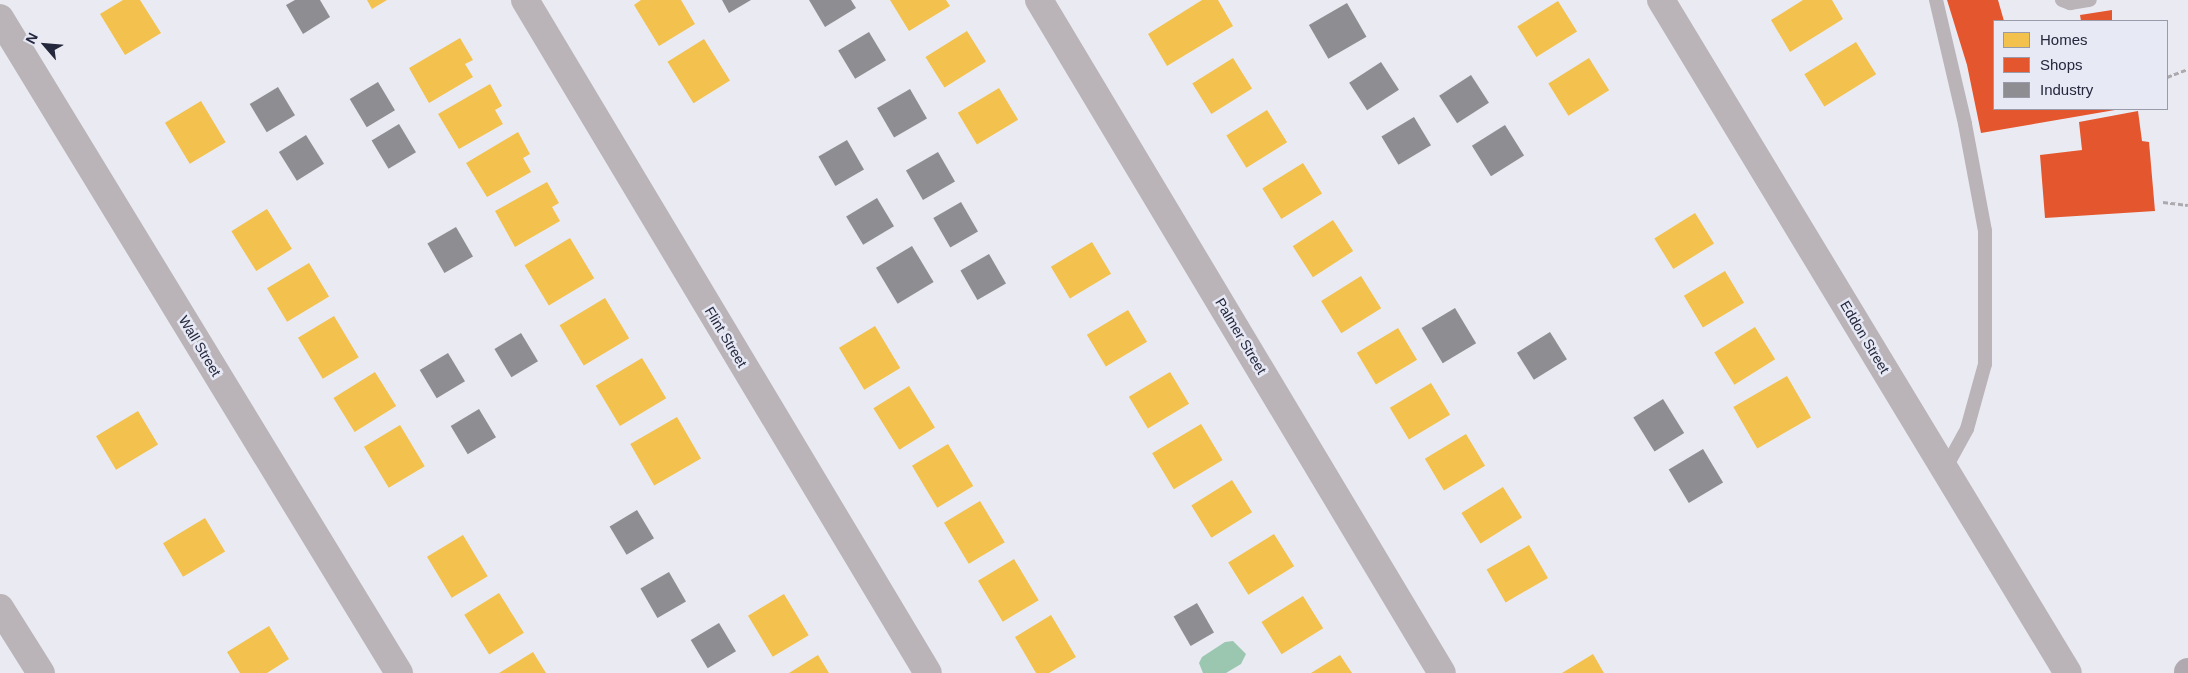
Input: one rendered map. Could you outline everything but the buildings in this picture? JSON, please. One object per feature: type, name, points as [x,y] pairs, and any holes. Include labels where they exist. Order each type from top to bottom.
[{"type":"street","name":"Flint Street","points":[[525,0],[928,673]]},
{"type":"street","name":"Palmer Street","points":[[1039,0],[1442,673]]},
{"type":"street","name":"Eddon Street","points":[[1661,0],[1945,469],[2062,671]]},
{"type":"street","name":"Wall Street","points":[[0,18],[399,673]]},
{"type":"street","points":[[0,608],[41,673]]},
{"type":"lane","points":[[1936,0],[1965,124],[1986,231],[1985,364],[1967,429],[1945,469]]},
{"type":"lane","points":[[2062,0],[2070,3],[2090,0]]},
{"type":"path","points":[[2168,77],[2188,69]]},
{"type":"path","points":[[2163,202],[2188,205]]},
{"type":"shaded area","points":[[1233,641],[1246,654],[1241,664],[1226,673],[1203,673],[1199,663],[1202,657],[1225,642]]}]
